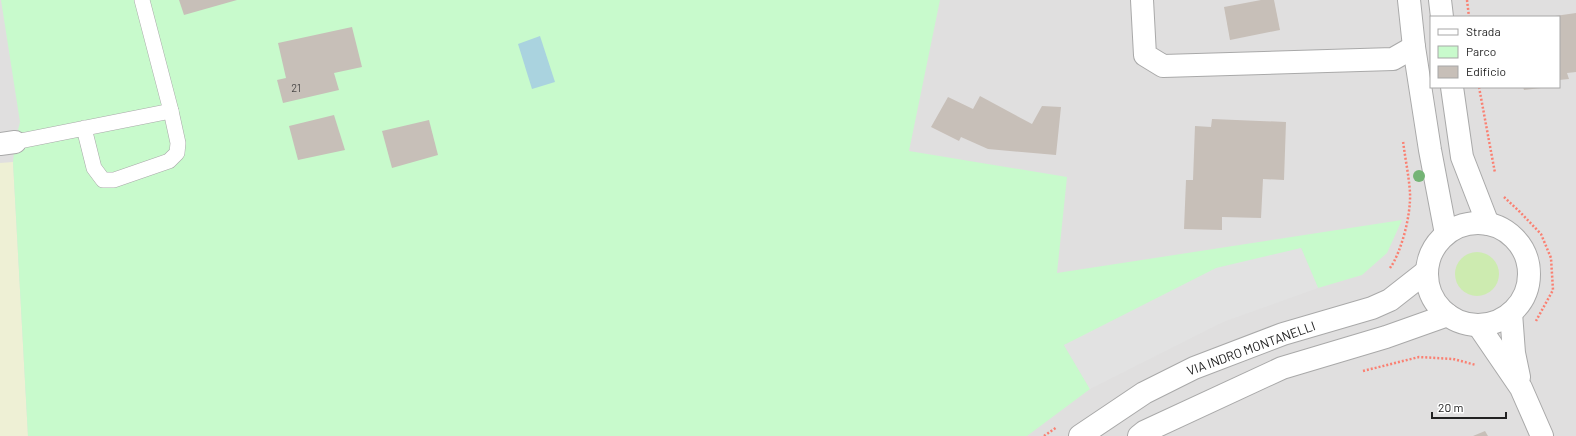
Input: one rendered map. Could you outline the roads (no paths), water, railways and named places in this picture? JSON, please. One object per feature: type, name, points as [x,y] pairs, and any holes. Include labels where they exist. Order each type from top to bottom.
[{"type":"street","points":[[1142,0],[1145,55],[1163,66],[1393,59],[1414,46]]},
{"type":"street","points":[[1409,0],[1414,46],[1430,150],[1446,234]]},
{"type":"street","points":[[1440,0],[1442,16]]},
{"type":"street","points":[[1452,88],[1462,157],[1488,224]]},
{"type":"street","points":[[1473,223],[1488,224],[1503,230],[1516,239],[1525,253],[1529,269],[1528,285],[1522,300],[1511,313],[1495,322],[1478,325],[1462,322],[1448,315],[1436,303],[1429,288],[1427,271],[1430,257],[1436,244],[1446,234],[1459,226],[1473,223]]},
{"type":"street","name":"VIA INDRO MONTANELLI","points":[[1080,436],[1144,393],[1194,368],[1283,334],[1372,308],[1390,300],[1427,271]]},
{"type":"street","points":[[1511,313],[1514,353],[1521,388]]},
{"type":"street","points":[[1139,436],[1144,432],[1282,368],[1386,337],[1448,315]]},
{"type":"street","points":[[1478,325],[1502,358],[1521,388],[1542,436]]},
{"type":"lane","points":[[84,128],[94,168],[103,180],[114,180],[169,161],[177,153],[178,143],[171,111],[142,0]]},
{"type":"lane","points":[[8,143],[171,111]]},
{"type":"water","points":[[540,36],[555,82],[532,89],[518,44]]}]
